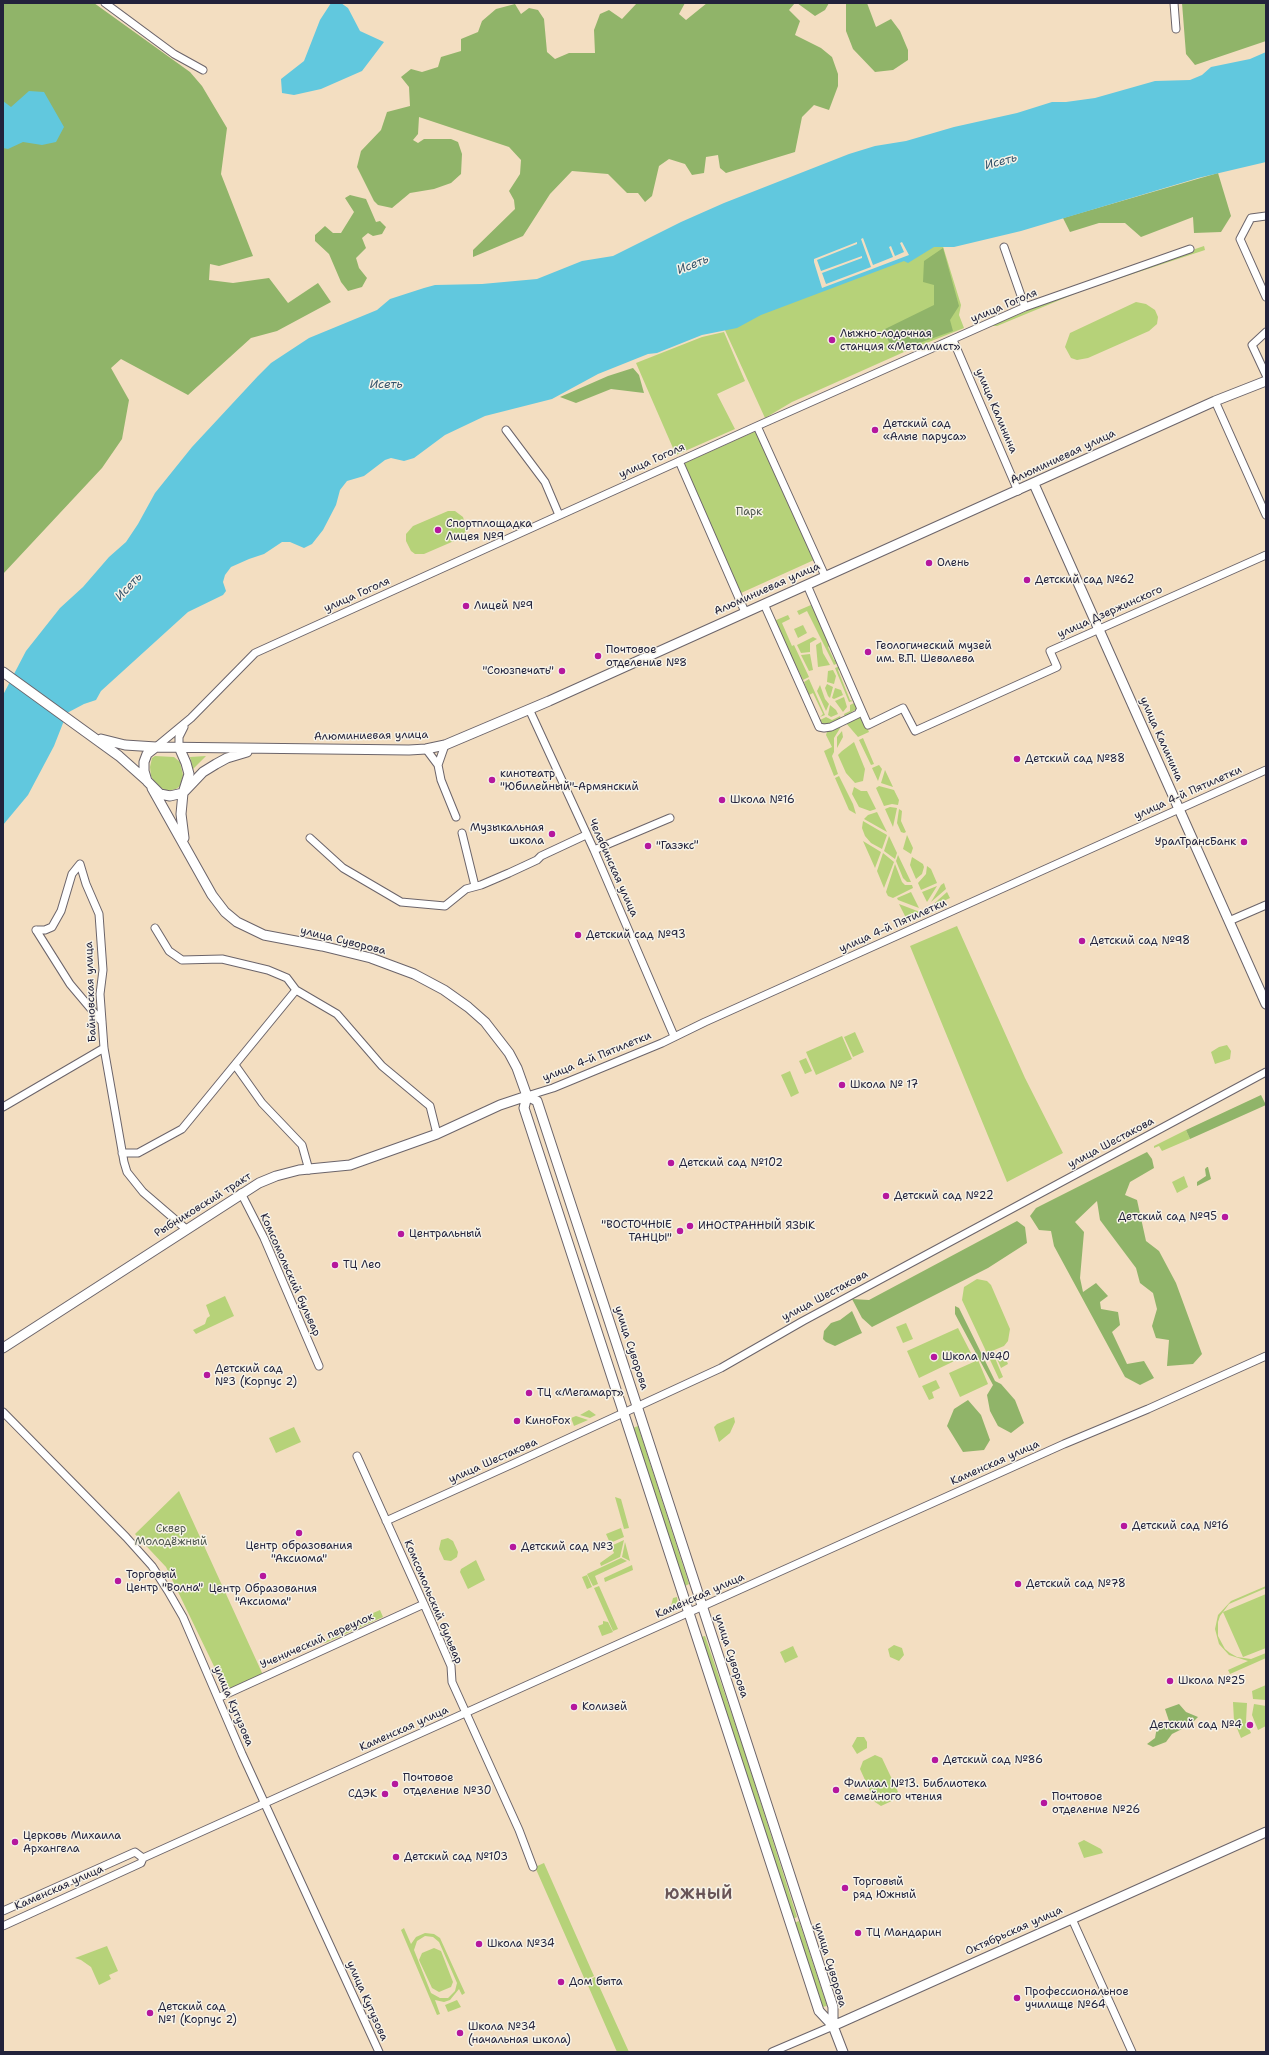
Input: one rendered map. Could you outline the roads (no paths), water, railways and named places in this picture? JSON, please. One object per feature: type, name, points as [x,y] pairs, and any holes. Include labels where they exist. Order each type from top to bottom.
[{"type":"main road","name":"Алюминиевая улица","points":[[263,749],[426,749],[445,745],[1034,484],[1214,401],[1266,381]]},
{"type":"main road","name":"улица Калинина","points":[[1034,484],[1266,1004]]},
{"type":"main road","points":[[3,672],[130,765],[165,796],[183,793],[203,772],[227,758],[263,749]]},
{"type":"main road","points":[[81,729],[98,738],[116,744],[156,747],[263,749]]},
{"type":"main road","points":[[150,784],[144,771],[144,762],[147,754],[156,747]]},
{"type":"main road","points":[[179,747],[188,769],[188,779],[183,793],[181,814],[186,845]]},
{"type":"main road","name":"улица Суворова","points":[[150,784],[186,845],[218,904],[230,917],[244,927],[264,935],[322,946],[371,958],[426,980],[444,990],[468,1007],[485,1022],[500,1039],[517,1068],[526,1096],[524,1108],[820,2011],[833,2026]]},
{"type":"main road","name":"улица Суворова","points":[[526,1096],[537,1101],[833,2007],[833,2026]]},
{"type":"main road","name":"Рыбниковский тракт","points":[[3,1348],[241,1193],[276,1176],[299,1170],[350,1165],[437,1134],[462,1122],[526,1096]]},
{"type":"main road","name":"Октябрьская улица","points":[[833,2026],[1266,1832]]},
{"type":"main road","points":[[833,2026],[843,2052]]},
{"type":"street","points":[[106,3],[174,54],[203,70]]},
{"type":"street","points":[[1174,3],[1176,29]]},
{"type":"street","points":[[1266,216],[1251,218],[1240,239],[1266,294]]},
{"type":"street","points":[[1004,246],[1025,307]]},
{"type":"street","name":"улица Гоголя","points":[[156,747],[191,718],[255,653],[679,461],[1025,307],[1190,249]]},
{"type":"street","points":[[1266,332],[1252,345],[1266,375]]},
{"type":"street","name":"улица Калинина","points":[[953,340],[1018,491]]},
{"type":"street","points":[[1214,401],[1266,516]]},
{"type":"street","points":[[758,426],[825,576]]},
{"type":"street","points":[[506,430],[545,482],[559,515]]},
{"type":"street","points":[[679,461],[745,612]]},
{"type":"street","name":"улица Дзержинского","points":[[860,710],[868,725],[904,708],[915,731],[1056,667],[1050,652],[1266,555]]},
{"type":"street","points":[[764,604],[819,727],[831,727],[858,714],[860,710],[858,700],[806,585]]},
{"type":"street","name":"Челябинская улица","points":[[529,709],[594,850],[674,1036]]},
{"type":"street","points":[[179,747],[179,737],[191,718]]},
{"type":"street","points":[[438,765],[445,745]]},
{"type":"street","points":[[426,749],[438,765],[441,780],[456,817]]},
{"type":"street","name":"улица 4-й Пятилетки","points":[[526,1096],[553,1088],[662,1043],[674,1036],[1266,770]]},
{"type":"street","points":[[594,850],[670,818]]},
{"type":"street","points":[[462,834],[475,886]]},
{"type":"street","points":[[310,838],[343,868],[401,902],[444,906],[466,889],[481,886],[586,835]]},
{"type":"street","name":"Байновская улица","points":[[102,1022],[70,984],[36,930],[45,930],[52,927],[61,911],[72,874],[80,864],[86,884],[99,914],[104,970],[100,994],[104,1048],[122,1152],[127,1172],[135,1182],[186,1229]]},
{"type":"street","points":[[1229,921],[1266,905]]},
{"type":"street","points":[[155,928],[169,951],[182,960],[222,959],[268,970],[287,978],[296,990],[336,1014],[382,1066],[430,1106],[437,1134]]},
{"type":"street","points":[[122,1152],[138,1153],[182,1129],[296,990]]},
{"type":"street","points":[[3,1106],[104,1048]]},
{"type":"street","points":[[235,1065],[262,1103],[302,1144],[309,1170]]},
{"type":"street","name":"улица Шестакова","points":[[386,1521],[721,1368],[803,1321],[1266,1072]]},
{"type":"street","name":"Комсомольский бульвар","points":[[241,1193],[264,1238],[319,1366]]},
{"type":"street","name":"Каменская улица","points":[[3,1926],[141,1863],[143,1858],[1064,1444],[1148,1409],[1266,1356]]},
{"type":"street","name":"улица Кутузова","points":[[3,1412],[112,1522],[152,1566],[182,1617],[378,2052]]},
{"type":"street","name":"Комсомольский бульвар","points":[[357,1456],[380,1504],[386,1521],[451,1666],[452,1682],[465,1714],[519,1830],[533,1867]]},
{"type":"street","name":"Ученический переулок","points":[[218,1698],[424,1604]]},
{"type":"street","name":"Каменская улица","points":[[3,1911],[135,1852],[143,1858]]},
{"type":"street","points":[[1072,1919],[1132,2052]]},
{"type":"street","name":"Октябрьская улица","points":[[772,2052],[833,2026]]},
{"type":"water","points":[[331,3],[341,3],[348,8],[360,31],[384,42],[362,71],[321,89],[294,95],[282,93],[281,79],[304,61],[320,20]]},
{"type":"water","name":"Исеть","points":[[1266,52],[1266,162],[1198,178],[1021,231],[954,247],[934,247],[908,263],[904,261],[761,315],[737,328],[702,335],[657,353],[648,354],[598,374],[552,399],[485,416],[445,435],[414,458],[404,461],[391,458],[385,460],[364,476],[347,481],[340,490],[336,505],[323,530],[312,544],[304,548],[290,542],[282,542],[264,554],[231,567],[225,575],[223,582],[226,591],[223,595],[188,612],[101,691],[96,700],[84,704],[67,713],[54,746],[28,795],[3,825],[3,695],[26,651],[60,608],[83,587],[109,557],[126,542],[155,493],[192,447],[271,363],[309,338],[377,310],[390,299],[435,285],[482,284],[537,279],[582,261],[613,256],[681,222],[724,203],[849,154],[875,146],[906,141],[954,127],[1017,113],[1052,102],[1066,102],[1095,98],[1155,81],[1190,80],[1202,75],[1211,67],[1250,59]]},
{"type":"water","points":[[29,91],[44,92],[64,127],[56,142],[42,145],[23,142],[8,149],[3,148],[3,101],[11,107]]},
{"type":"place","name":"Лыжно-лодочная станция «Металлист»","points":[[832,340]]},
{"type":"place","name":"Детский сад «Алые паруса»","points":[[875,430]]},
{"type":"place","name":"Спортплощадка Лицея №9","points":[[438,530]]},
{"type":"place","name":"Олень","points":[[929,563]]},
{"type":"place","name":"Детский сад №62","points":[[1027,580]]},
{"type":"place","name":"Лицей №9","points":[[466,606]]},
{"type":"place","name":"Геологический музей им. В.П. Шевалева","points":[[868,652]]},
{"type":"place","name":"Почтовое отделение №8","points":[[598,656]]},
{"type":"place","name":"\"Союзпечать\"","points":[[562,671]]},
{"type":"place","name":"Детский сад №88","points":[[1017,759]]},
{"type":"place","name":"кинотеатр \"Юбилейный\"-Армянский","points":[[492,780]]},
{"type":"place","name":"Школа №16","points":[[722,800]]},
{"type":"place","name":"Музыкальная школа","points":[[552,834]]},
{"type":"place","name":"УралТрансБанк","points":[[1244,842]]},
{"type":"place","name":"\"Газэкс\"","points":[[648,846]]},
{"type":"place","name":"Детский сад №93","points":[[578,935]]},
{"type":"place","name":"Детский сад №98","points":[[1082,941]]},
{"type":"place","name":"Школа № 17","points":[[842,1085]]},
{"type":"place","name":"Детский сад №102","points":[[671,1163]]},
{"type":"place","name":"Детский сад №22","points":[[886,1196]]},
{"type":"place","name":"Детский сад №95","points":[[1225,1217]]},
{"type":"place","name":"ИНОСТРАННЫЙ ЯЗЫК","points":[[690,1226]]},
{"type":"place","name":"\"ВОСТОЧНЫЕ ТАНЦЫ\"","points":[[680,1231]]},
{"type":"place","name":"Центральный","points":[[401,1234]]},
{"type":"place","name":"ТЦ Лео","points":[[335,1265]]},
{"type":"place","name":"Школа №40","points":[[934,1357]]},
{"type":"place","name":"Детский сад №3 (Корпус 2)","points":[[207,1375]]},
{"type":"place","name":"ТЦ «Мегамарт»","points":[[529,1393]]},
{"type":"place","name":"КиноFox","points":[[517,1421]]},
{"type":"place","name":"Детский сад №16","points":[[1124,1526]]},
{"type":"place","name":"Центр образования \"Аксиома\"","points":[[299,1533]]},
{"type":"place","name":"Детский сад №3","points":[[513,1547]]},
{"type":"place","name":"Центр Образования \"Аксиома\"","points":[[263,1576]]},
{"type":"place","name":"Торговый Центр \"Волна\"","points":[[118,1581]]},
{"type":"place","name":"Детский сад №78","points":[[1018,1584]]},
{"type":"place","name":"Школа №25","points":[[1170,1681]]},
{"type":"place","name":"Колизей","points":[[574,1707]]},
{"type":"place","name":"Детский сад №4","points":[[1250,1725]]},
{"type":"place","name":"Детский сад №86","points":[[935,1760]]},
{"type":"place","name":"Почтовое отделение №30","points":[[395,1784]]},
{"type":"place","name":"Филиал №13. Библиотека семейного чтения","points":[[836,1790]]},
{"type":"place","name":"СДЭК","points":[[385,1794]]},
{"type":"place","name":"Почтовое отделение №26","points":[[1044,1803]]},
{"type":"place","name":"Церковь Михаила Архангела","points":[[15,1842]]},
{"type":"place","name":"Детский сад №103","points":[[396,1857]]},
{"type":"place","name":"Торговый ряд Южный","points":[[845,1888]]},
{"type":"place","name":"ТЦ Мандарин","points":[[858,1933]]},
{"type":"place","name":"Школа №34","points":[[479,1944]]},
{"type":"place","name":"Дом быта","points":[[561,1982]]},
{"type":"place","name":"Профессиональное училище №64","points":[[1017,1998]]},
{"type":"place","name":"Детский сад №1 (Корпус 2)","points":[[150,2013]]},
{"type":"place","name":"Школа №34 (начальная школа)","points":[[460,2033]]},
{"type":"district","name":"ЮЖНЫЙ","points":[[699,1895]]},
{"type":"park label","name":"Парк","points":[[749,512]]},
{"type":"park label","name":"Сквер Молодёжный","points":[[171,1535]]}]
